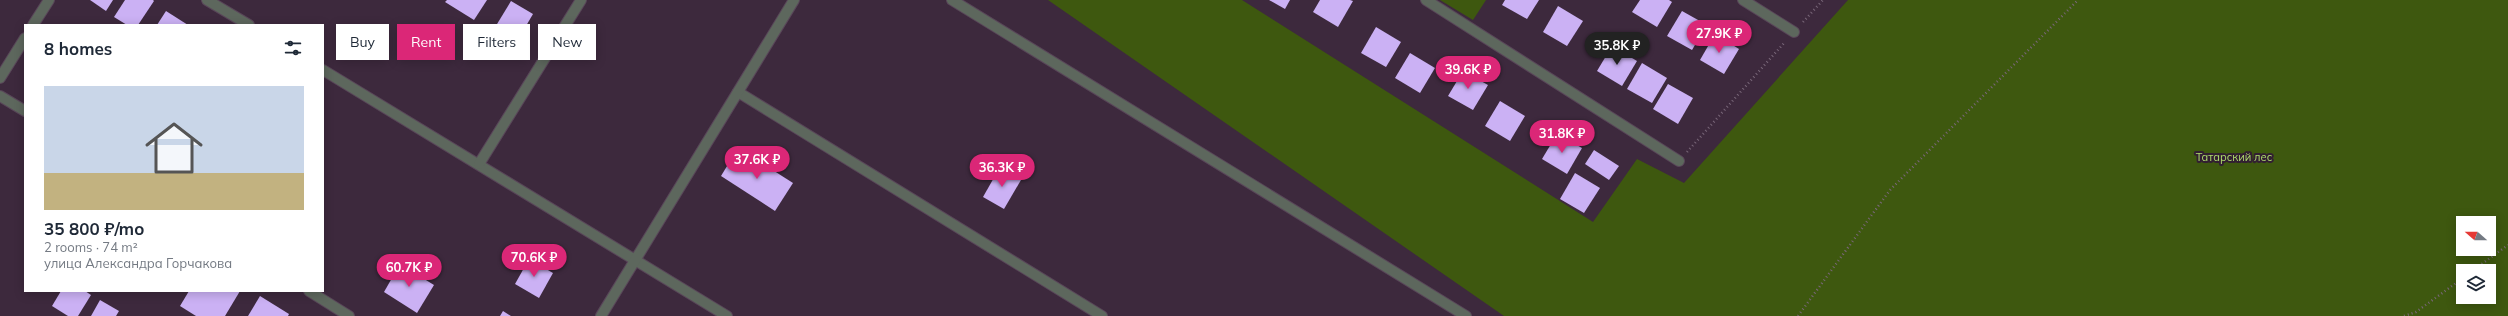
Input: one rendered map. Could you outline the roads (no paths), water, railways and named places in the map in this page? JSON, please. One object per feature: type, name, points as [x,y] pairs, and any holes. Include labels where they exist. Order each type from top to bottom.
[{"type":"street","points":[[34,24],[49,0]]},
{"type":"street","points":[[207,0],[246,24]]},
{"type":"street","points":[[601,316],[794,0]]},
{"type":"street","points":[[952,0],[1466,316]]},
{"type":"street","points":[[1426,0],[1679,161]]},
{"type":"street","points":[[1743,0],[1794,32]]},
{"type":"street","points":[[479,164],[578,1]]},
{"type":"street","points":[[0,78],[24,40]]},
{"type":"street","points":[[324,71],[636,259],[727,316]]},
{"type":"street","points":[[738,92],[1102,316]]},
{"type":"street","points":[[0,96],[24,110]]},
{"type":"street","points":[[311,292],[349,316]]},
{"type":"park label","name":"Татарский лес","points":[[2234,157]]}]
